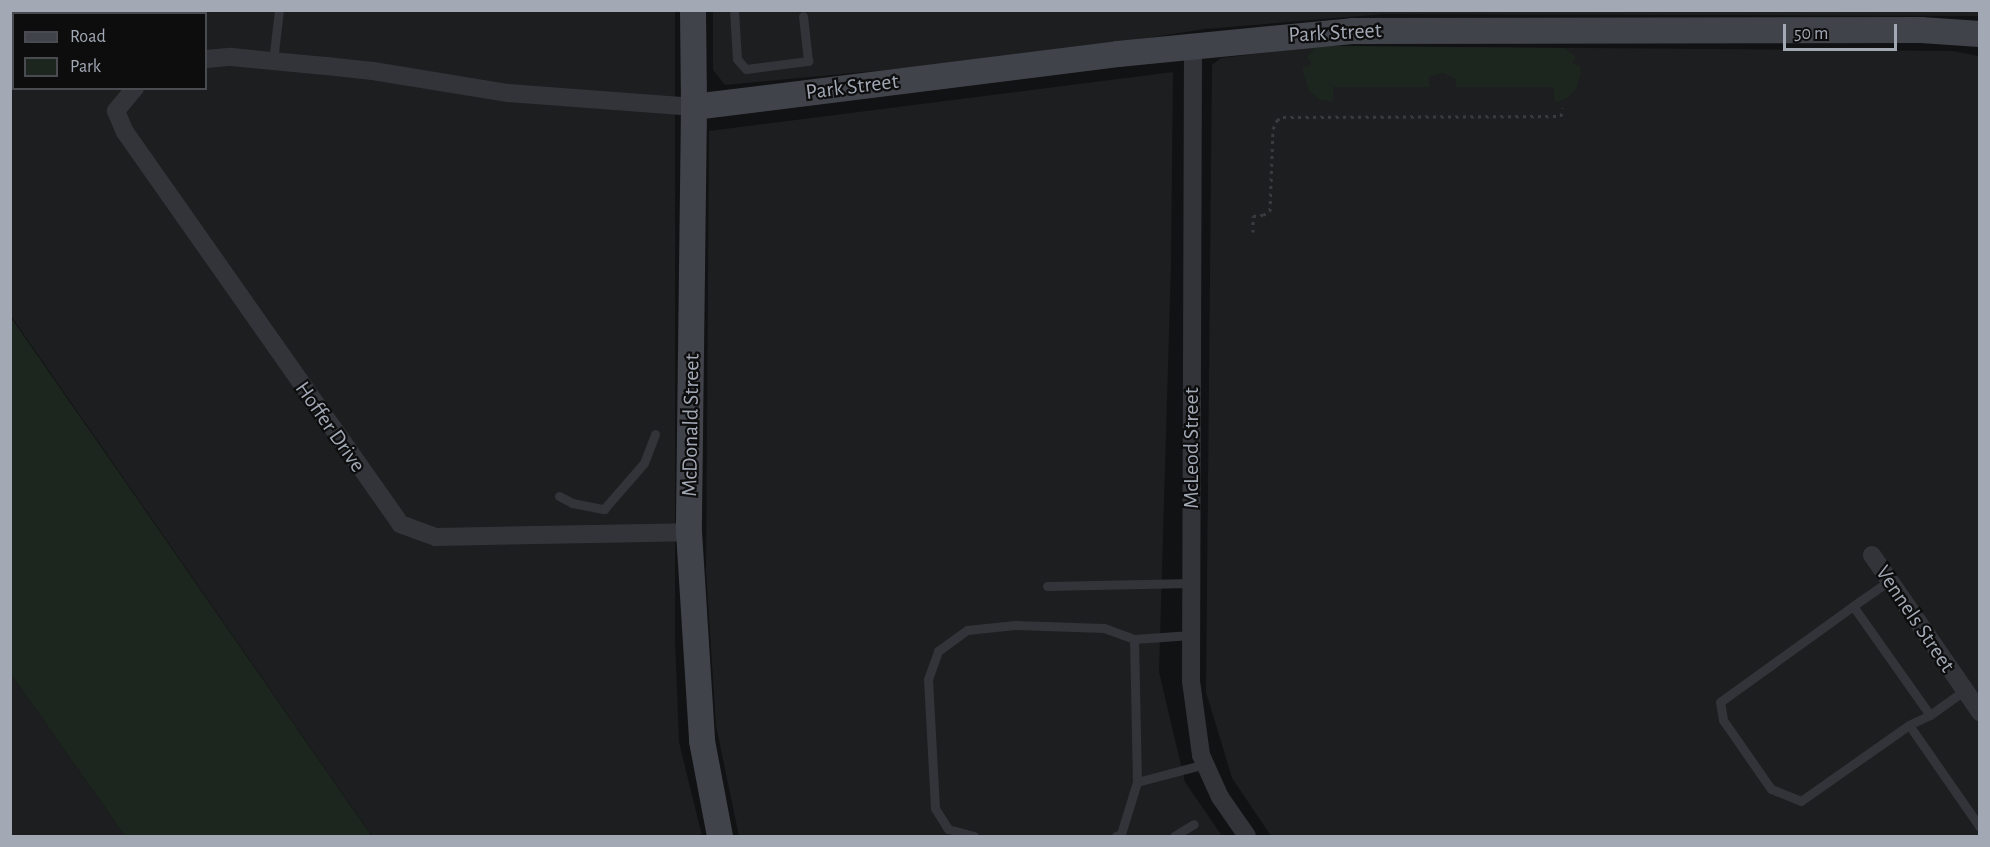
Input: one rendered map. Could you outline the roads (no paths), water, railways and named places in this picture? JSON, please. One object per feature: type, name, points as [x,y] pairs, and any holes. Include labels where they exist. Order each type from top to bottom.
[{"type":"street","name":"McDonald Street","points":[[693,10],[689,532],[702,741],[720,837]]},
{"type":"street","name":"Park Street","points":[[694,107],[1193,45],[1352,31],[1921,30],[1980,34]]},
{"type":"street","name":"McLeod Street","points":[[1193,45],[1191,635],[1194,720],[1205,764],[1220,797],[1247,837]]},
{"type":"street","points":[[207,59],[231,57],[273,61],[373,71],[508,93],[694,107]]},
{"type":"street","name":"Hoffer Drive","points":[[133,90],[117,111],[125,132],[400,524],[436,537],[689,532]]},
{"type":"street","name":"Vennels Street","points":[[1872,555],[1980,712]]},
{"type":"lane","points":[[273,61],[279,10]]},
{"type":"lane","points":[[734,10],[737,59],[746,69],[808,62],[803,16]]},
{"type":"lane","points":[[559,495],[572,503],[604,509],[644,463],[655,434]]},
{"type":"lane","points":[[1889,581],[1720,702],[1723,720],[1771,789],[1801,801],[1910,725],[1930,715],[1965,690]]},
{"type":"lane","points":[[1047,586],[1191,583]]},
{"type":"lane","points":[[1853,606],[1930,715]]},
{"type":"lane","points":[[974,837],[948,830],[935,808],[928,679],[938,651],[967,630],[1015,625],[1104,627],[1134,639],[1191,635]]},
{"type":"lane","points":[[1116,837],[1121,834],[1137,782],[1134,639]]},
{"type":"lane","points":[[1910,725],[1980,827]]},
{"type":"lane","points":[[1137,782],[1205,764]]},
{"type":"lane","points":[[1174,837],[1194,824]]}]
